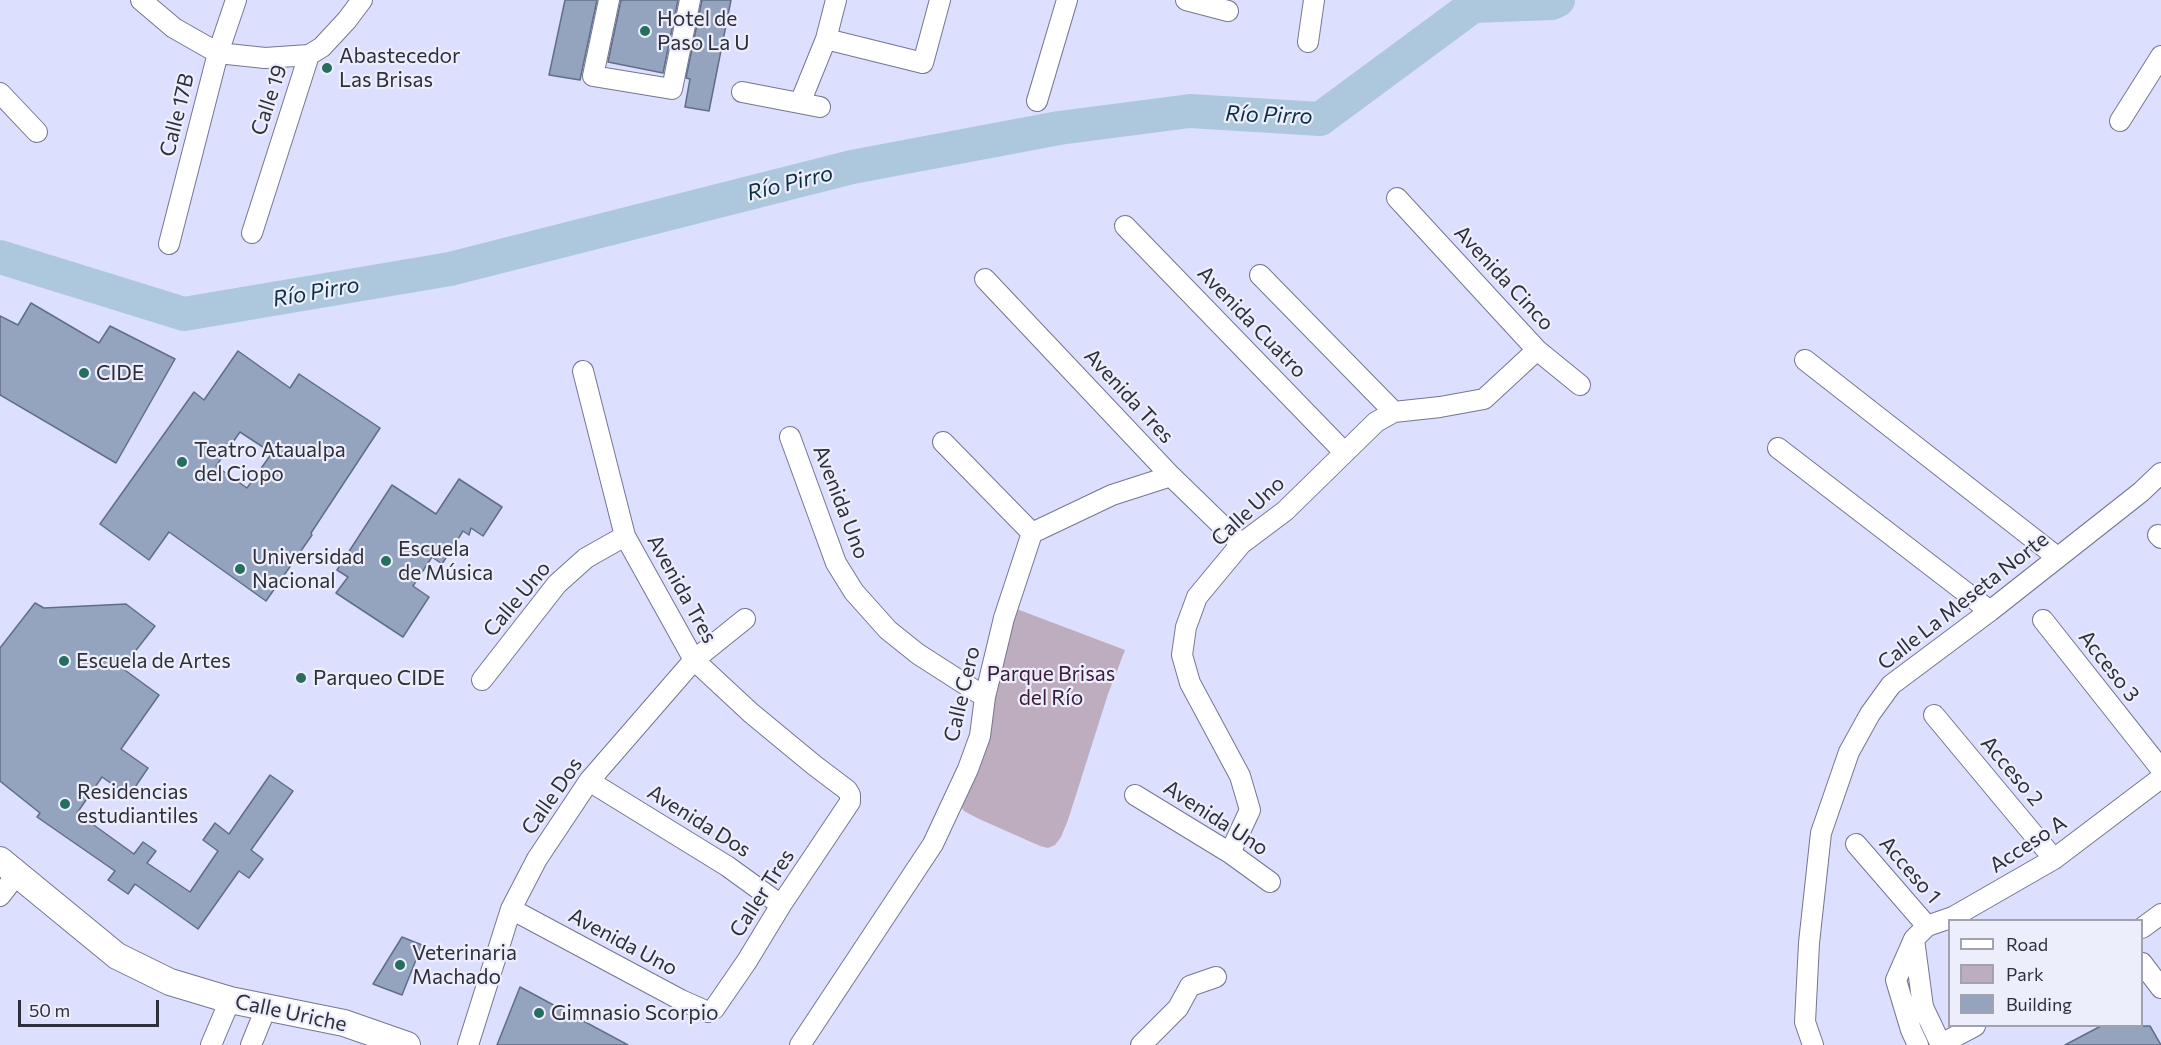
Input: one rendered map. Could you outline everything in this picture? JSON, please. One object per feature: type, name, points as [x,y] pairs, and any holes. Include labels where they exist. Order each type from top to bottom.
[{"type":"main road","name":"Calle Uriche","points":[[8,867],[117,956],[170,982],[230,1000],[344,1023],[407,1045]]},
{"type":"street","points":[[141,0],[174,28],[218,53],[265,58],[309,55]]},
{"type":"street","name":"Calle 17B","points":[[169,244],[218,53],[236,0]]},
{"type":"street","name":"Calle 19","points":[[252,233],[309,55],[322,48],[362,0]]},
{"type":"street","points":[[609,0],[593,76],[672,89],[690,0]]},
{"type":"street","points":[[800,103],[826,39],[836,0]]},
{"type":"street","points":[[826,39],[923,63],[940,0]]},
{"type":"street","points":[[1037,101],[1067,0]]},
{"type":"street","points":[[1186,0],[1228,11]]},
{"type":"street","points":[[1308,42],[1314,0]]},
{"type":"street","points":[[2120,121],[2161,56]]},
{"type":"street","points":[[742,92],[820,107]]},
{"type":"street","points":[[0,93],[37,132]]},
{"type":"street","name":"Avenida Cinco","points":[[1397,198],[1538,350],[1580,385]]},
{"type":"street","name":"Avenida Cuatro","points":[[1125,226],[1344,452]]},
{"type":"street","points":[[1260,275],[1394,412]]},
{"type":"street","name":"Avenida Tres","points":[[985,279],[1171,476],[1241,544]]},
{"type":"street","name":"Calle Uno","points":[[1230,854],[1250,810],[1240,776],[1190,683],[1182,655],[1186,627],[1197,597],[1241,544],[1285,511],[1376,422],[1394,412],[1484,399],[1538,350]]},
{"type":"street","points":[[1805,360],[2057,557]]},
{"type":"street","name":"Avenida Tres","points":[[583,371],[625,536],[694,660],[760,721],[847,790],[850,802]]},
{"type":"street","name":"Avenida Uno","points":[[790,437],[836,563],[854,592],[888,630],[918,654],[985,697]]},
{"type":"street","points":[[943,442],[1032,534],[1112,495],[1171,476]]},
{"type":"street","points":[[1778,448],[1989,611]]},
{"type":"street","name":"Calle La Meseta Norte","points":[[1813,1045],[1805,1022],[1809,943],[1821,833],[1849,752],[1870,714],[1891,685],[2141,492],[2161,473]]},
{"type":"street","name":"Calle Cero","points":[[800,1045],[933,844],[969,769],[980,736],[985,697],[1004,618],[1032,534]]},
{"type":"street","name":"Calle Uno","points":[[482,680],[557,584],[586,558],[625,536]]},
{"type":"street","name":"Calle Dos","points":[[468,1045],[511,909],[537,859],[589,781],[694,660],[745,619]]},
{"type":"street","name":"Acceso 3","points":[[2043,621],[2161,770]]},
{"type":"street","name":"Acceso 2","points":[[1934,715],[2054,859]]},
{"type":"street","name":"Acceso A","points":[[1949,919],[2054,859],[2161,778]]},
{"type":"street","name":"Avenida Dos","points":[[589,781],[727,866],[781,905]]},
{"type":"street","name":"Avenida Uno","points":[[1135,795],[1230,854],[1270,882]]},
{"type":"street","name":"Caller Tres","points":[[714,1009],[850,802]]},
{"type":"street","name":"Acceso 1","points":[[1856,844],[1921,933]]},
{"type":"street","points":[[0,896],[8,867]]},
{"type":"street","name":"Avenida Uno","points":[[511,909],[704,1012],[714,1009]]},
{"type":"street","points":[[2143,927],[2161,914]]},
{"type":"street","name":"Acceso A","points":[[1921,933],[1948,920]]},
{"type":"street","points":[[1921,933],[1923,1007],[1941,1044],[1973,1027]]},
{"type":"street","points":[[1918,1045],[1911,1030],[1896,980],[1921,933]]},
{"type":"street","points":[[2143,964],[2161,988]]},
{"type":"street","points":[[1141,1045],[1178,1008],[1190,986],[1216,977]]},
{"type":"street","points":[[211,1045],[230,1000]]},
{"type":"street","points":[[251,1045],[266,1008]]},
{"type":"green space","name":"Parque Brisas del Río","points":[[1014,608],[1125,650],[1108,694],[1068,820],[1061,837],[1055,845],[1048,848],[977,818],[964,811],[960,805]]},
{"type":"building","name":"Hotel de Paso La U","points":[[565,0],[597,0],[580,80],[549,75]]},
{"type":"building","name":"Hotel de Paso La U","points":[[621,0],[678,0],[663,73],[608,62]]},
{"type":"building","name":"Hotel de Paso La U","points":[[702,0],[731,0],[709,111],[685,107],[690,79],[686,78]]},
{"type":"building","name":"CIDE","points":[[31,303],[99,343],[110,326],[175,359],[116,463],[0,395],[0,316],[18,325]]},
{"type":"building","points":[[238,351],[290,388],[299,374],[380,428],[311,533],[312,535],[266,601],[169,532],[149,560],[100,524],[194,392],[204,400]],"holes":[[[240,432],[272,453],[247,488],[216,466]]]},
{"type":"building","name":"Escuela de Música","points":[[459,479],[502,507],[483,536],[471,528],[469,535],[463,531],[442,564],[432,557],[413,586],[429,597],[403,637],[336,593],[348,577],[337,570],[392,485],[436,514]]},
{"type":"building","points":[[35,603],[44,608],[126,604],[155,626],[122,668],[159,695],[121,749],[148,768],[129,796],[102,777],[77,813],[134,854],[143,842],[156,851],[147,863],[190,892],[218,851],[203,840],[215,823],[229,834],[270,775],[293,791],[251,850],[263,859],[249,878],[239,871],[198,929],[135,884],[128,894],[108,880],[115,871],[37,817],[40,813],[0,781],[0,648]]},
{"type":"building","name":"Veterinaria Machado","points":[[402,937],[422,945],[402,995],[373,984]]},
{"type":"building","name":"Gimnasio Scorpio","points":[[520,987],[628,1045],[497,1045]]},
{"type":"building","points":[[2150,1026],[2161,1045],[2065,1045],[2099,1027]]},
{"type":"waterway","name":"Río Pirro","points":[[0,257],[184,314],[450,269],[852,167],[1059,128],[1190,111],[1320,119],[1473,6],[1552,3],[1558,0]]},
{"type":"place","name":"Hotel de Paso La U","points":[[645,31]]},
{"type":"place","name":"Abastecedor Las Brisas","points":[[327,68]]},
{"type":"place","name":"CIDE","points":[[84,373]]},
{"type":"place","name":"Teatro Ataualpa del Ciopo","points":[[182,462]]},
{"type":"place","name":"Escuela de Música","points":[[386,561]]},
{"type":"place","name":"Universidad Nacional","points":[[240,569]]},
{"type":"place","name":"Escuela de Artes","points":[[64,661]]},
{"type":"place","name":"Parqueo CIDE","points":[[301,678]]},
{"type":"place","name":"Residencias estudiantiles","points":[[65,804]]},
{"type":"place","name":"Veterinaria Machado","points":[[400,965]]},
{"type":"place","name":"Gimnasio Scorpio","points":[[539,1013]]}]
